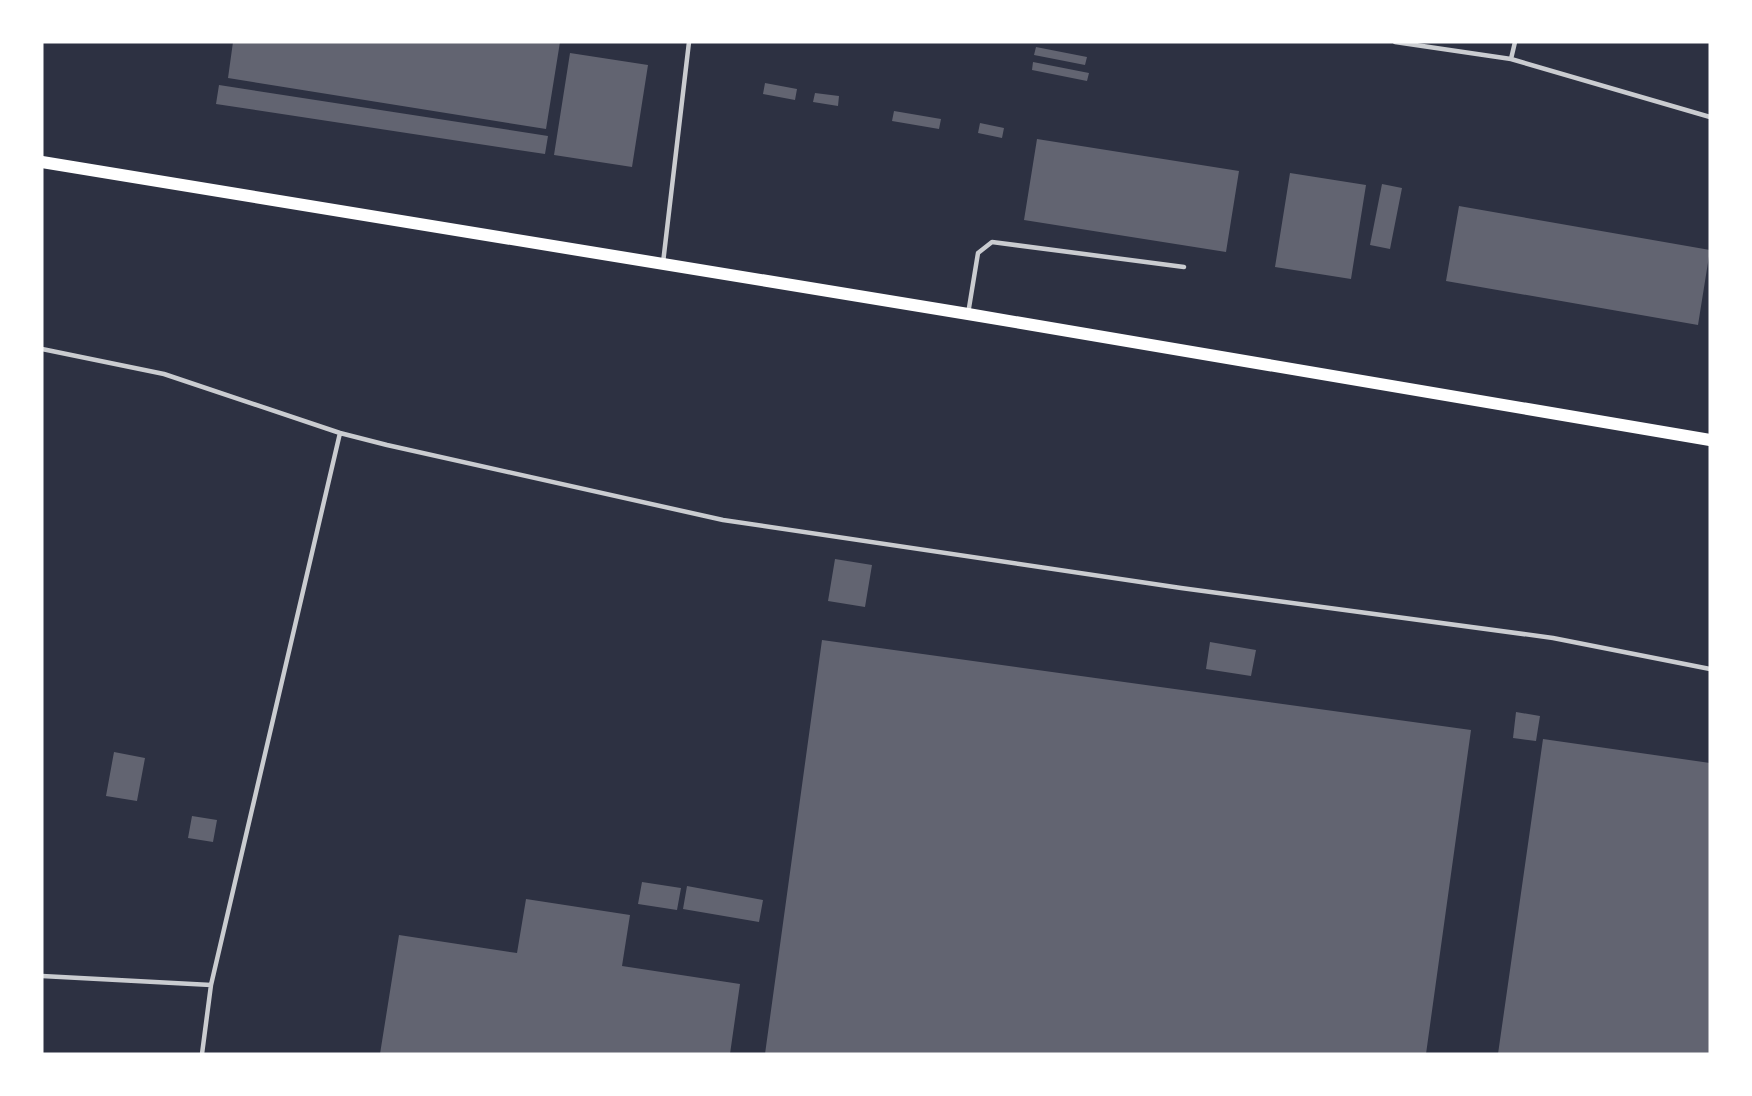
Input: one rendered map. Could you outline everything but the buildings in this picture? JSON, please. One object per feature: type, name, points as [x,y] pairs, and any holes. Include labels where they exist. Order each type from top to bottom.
[{"type":"main road","points":[[42,162],[969,314],[1710,440]]},
{"type":"lane","points":[[663,265],[689,42]]},
{"type":"lane","points":[[1395,42],[1511,58],[1710,117]]},
{"type":"lane","points":[[1511,58],[1515,42]]},
{"type":"lane","points":[[969,314],[978,253],[992,242],[1184,267]]},
{"type":"lane","points":[[42,349],[164,374],[201,384],[340,433],[723,520],[1170,586],[1553,638],[1710,669]]},
{"type":"lane","points":[[202,1054],[210,986],[340,433]]},
{"type":"lane","points":[[42,976],[210,986]]}]
